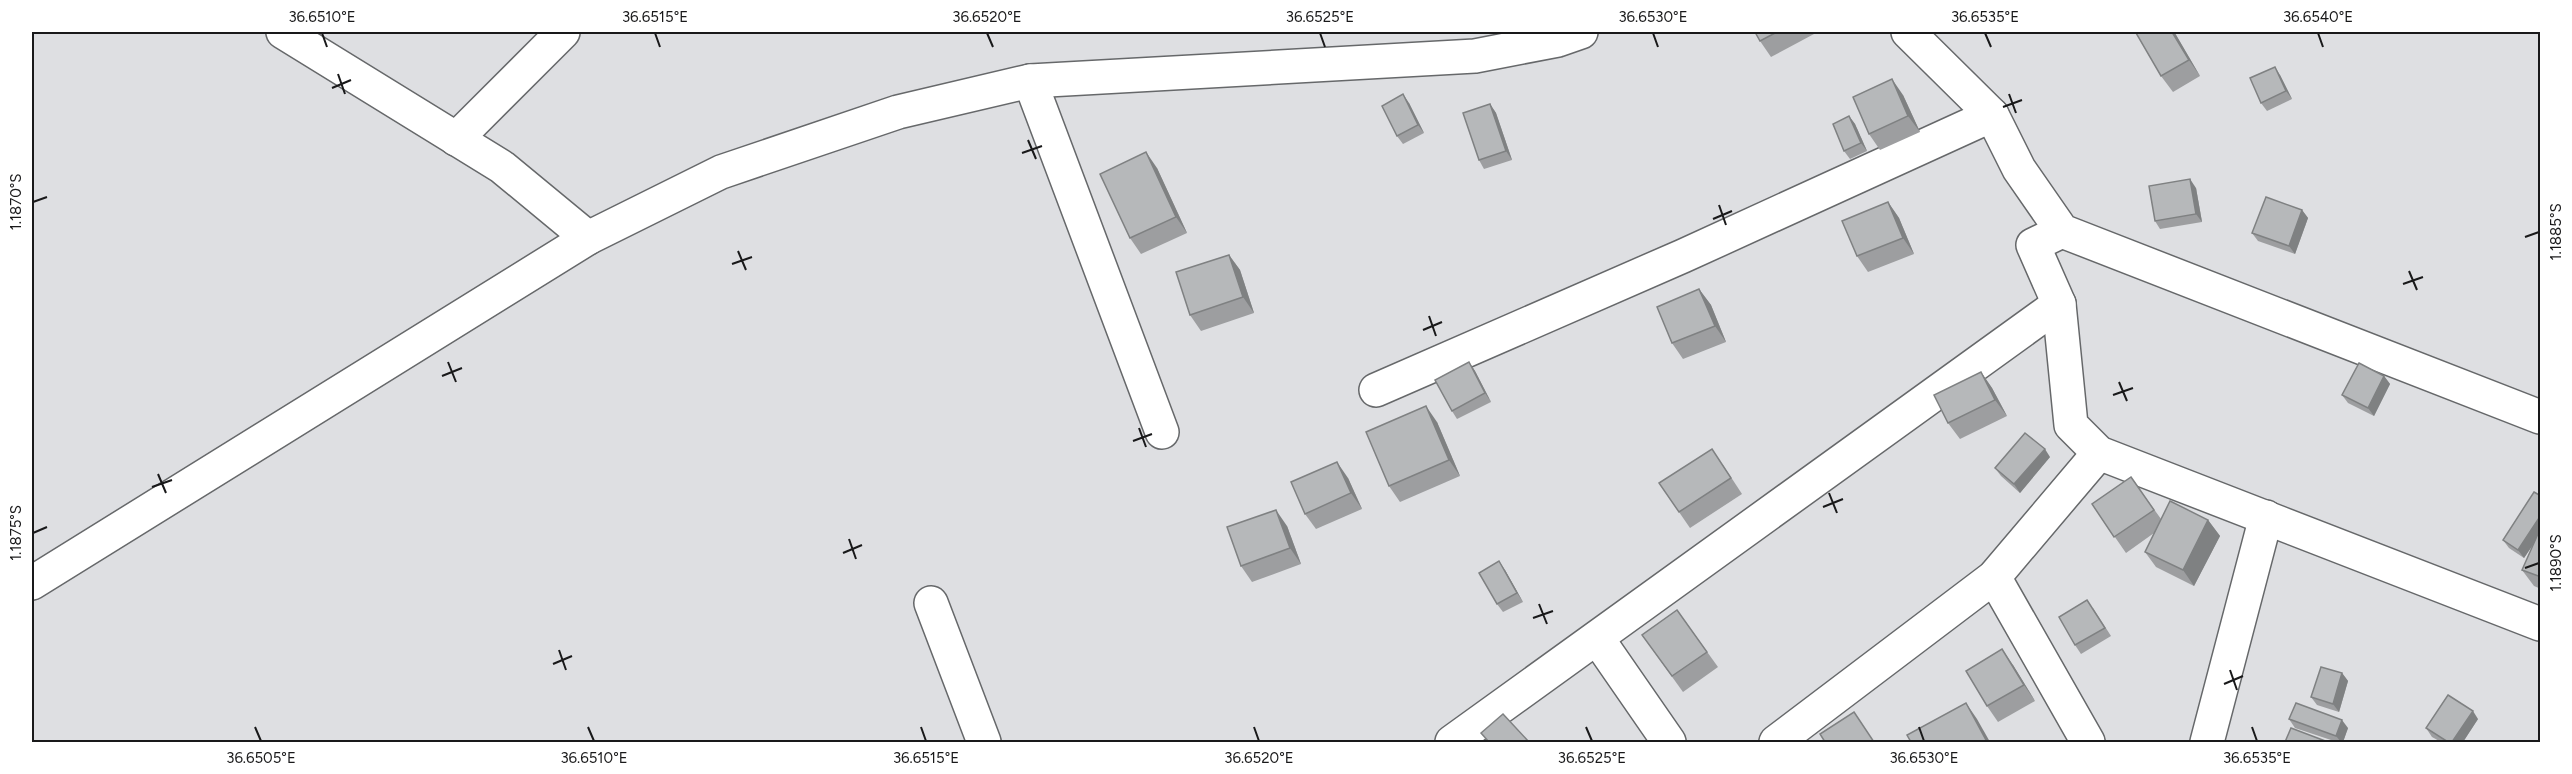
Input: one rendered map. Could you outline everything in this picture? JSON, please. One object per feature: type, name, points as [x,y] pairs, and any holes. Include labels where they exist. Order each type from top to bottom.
[{"type":"street","points":[[284,32],[502,167],[588,238]]},
{"type":"street","points":[[456,139],[563,32]]},
{"type":"street","points":[[32,583],[588,238],[721,172],[898,112],[1030,81],[1474,56],[1558,40],[1581,32]]},
{"type":"street","points":[[1908,32],[1992,115],[2019,169],[2062,231],[2541,417]]},
{"type":"street","points":[[1030,81],[1162,432]]},
{"type":"street","points":[[1376,390],[1683,256],[1992,115]]},
{"type":"street","points":[[2062,231],[2033,245],[2059,304],[2071,425],[2099,453],[2541,624]]},
{"type":"street","points":[[1452,742],[2059,304]]},
{"type":"street","points":[[1776,742],[1994,577],[2099,453]]},
{"type":"street","points":[[2206,742],[2266,517]]},
{"type":"street","points":[[1994,577],[2088,742]]},
{"type":"street","points":[[931,603],[984,742]]},
{"type":"street","points":[[1597,638],[1669,742]]},
{"type":"building","points":[[1755,32],[1777,32],[1760,41]]},
{"type":"building","points":[[2172,32],[2189,60],[2161,76],[2136,33]]},
{"type":"building","points":[[2275,67],[2286,91],[2261,103],[2250,78]]},
{"type":"building","points":[[1892,79],[1908,116],[1869,134],[1853,97]]},
{"type":"building","points":[[1403,94],[1418,125],[1397,136],[1382,106]]},
{"type":"building","points":[[1490,104],[1506,151],[1479,160],[1463,113]]},
{"type":"building","points":[[1849,116],[1861,143],[1844,151],[1833,124]]},
{"type":"building","points":[[1146,152],[1176,217],[1130,238],[1100,174]]},
{"type":"building","points":[[2190,179],[2196,214],[2155,221],[2149,186]]},
{"type":"building","points":[[2266,197],[2302,210],[2289,246],[2252,233]]},
{"type":"building","points":[[1888,202],[1903,238],[1857,256],[1842,221]]},
{"type":"building","points":[[1229,255],[1243,297],[1190,315],[1176,272]]},
{"type":"building","points":[[1699,289],[1715,326],[1672,343],[1657,307]]},
{"type":"building","points":[[1469,362],[1485,393],[1452,411],[1435,380]]},
{"type":"building","points":[[2359,363],[2384,376],[2368,408],[2342,395]]},
{"type":"building","points":[[1981,372],[1995,400],[1948,423],[1934,395]]},
{"type":"building","points":[[1426,406],[1449,460],[1389,486],[1366,432]]},
{"type":"building","points":[[2025,433],[2045,449],[2014,484],[1995,468]]},
{"type":"building","points":[[1712,449],[1731,478],[1679,512],[1659,483]]},
{"type":"building","points":[[1337,462],[1351,493],[1305,514],[1291,482]]},
{"type":"building","points":[[2131,477],[2154,510],[2114,537],[2092,504]]},
{"type":"building","points":[[2534,492],[2541,496],[2541,515],[2518,550],[2503,540]]},
{"type":"building","points":[[2170,501],[2208,520],[2183,570],[2145,552]]},
{"type":"building","points":[[1276,510],[1290,548],[1241,566],[1227,527]]},
{"type":"building","points":[[2541,527],[2541,577],[2522,570]]},
{"type":"building","points":[[1499,561],[1517,593],[1497,604],[1479,573]]},
{"type":"building","points":[[2087,600],[2105,628],[2075,645],[2059,617]]},
{"type":"building","points":[[1677,610],[1707,652],[1672,676],[1642,635]]},
{"type":"building","points":[[2002,649],[2024,685],[1987,706],[1966,671]]},
{"type":"building","points":[[2321,667],[2342,673],[2333,704],[2311,697]]},
{"type":"building","points":[[2448,695],[2473,711],[2452,742],[2448,742],[2426,728]]},
{"type":"building","points":[[1966,703],[1987,742],[1911,742],[1907,735]]},
{"type":"building","points":[[2296,703],[2342,720],[2336,736],[2289,719]]},
{"type":"building","points":[[1854,712],[1874,742],[1825,742],[1820,734]]},
{"type":"building","points":[[1503,714],[1529,742],[1489,742],[1481,733]]},
{"type":"building","points":[[2291,728],[2328,742],[2285,742]]}]
